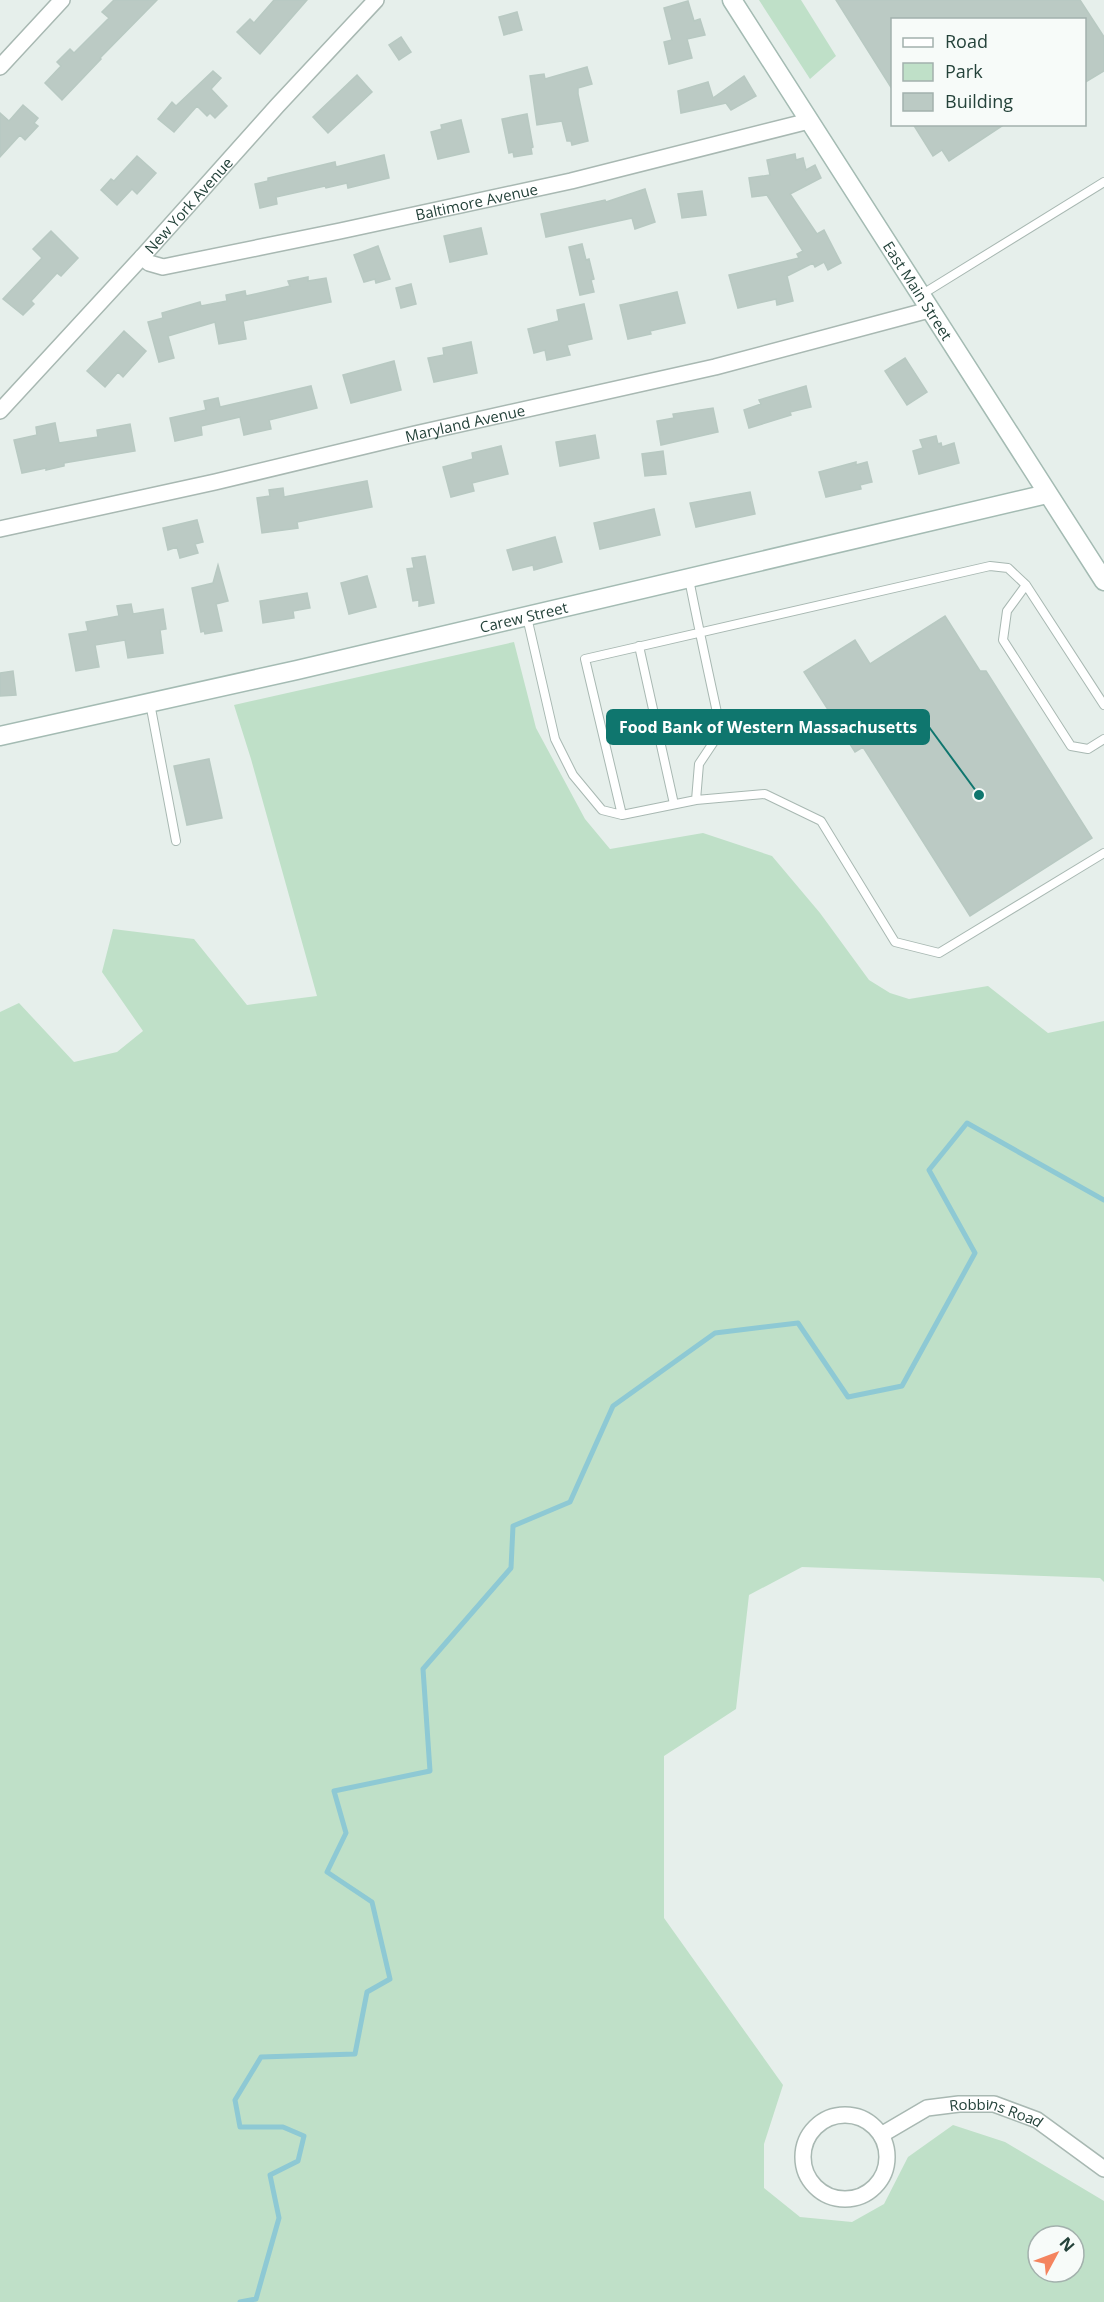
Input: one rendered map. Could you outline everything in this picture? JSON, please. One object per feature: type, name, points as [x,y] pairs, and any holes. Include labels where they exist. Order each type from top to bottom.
[{"type":"street","points":[[0,67],[62,0]]},
{"type":"street","name":"New York Avenue","points":[[0,411],[376,0]]},
{"type":"street","name":"East Main Street","points":[[732,0],[1104,581]]},
{"type":"street","name":"Baltimore Avenue","points":[[142,257],[149,263],[163,267],[340,231],[571,181],[810,121]]},
{"type":"street","name":"Maryland Avenue","points":[[0,529],[714,367],[925,303]]},
{"type":"street","name":"Carew Street","points":[[0,736],[1047,494]]},
{"type":"street","name":"Robbins Road","points":[[880,2135],[927,2108],[959,2104],[994,2104],[1037,2120],[1104,2169]]},
{"type":"street","points":[[845,2115],[859,2118],[871,2124],[880,2135],[886,2148],[887,2161],[884,2174],[876,2186],[866,2194],[853,2199],[840,2199],[827,2195],[816,2187],[808,2176],[804,2163],[804,2149],[809,2136],[825,2121],[845,2115]]},
{"type":"lane","points":[[925,303],[1104,182]]},
{"type":"lane","points":[[621,815],[585,659],[700,632],[990,566],[1008,568],[1026,585],[1104,705]]},
{"type":"lane","points":[[689,578],[721,731],[699,764],[696,800]]},
{"type":"lane","points":[[1026,585],[1007,611],[1003,640],[1071,746],[1088,749],[1104,739]]},
{"type":"lane","points":[[526,615],[555,739],[573,775],[603,810],[621,815],[696,800],[765,795],[821,821],[895,942],[939,953],[1104,853]]},
{"type":"lane","points":[[639,646],[674,804]]},
{"type":"lane","points":[[150,703],[176,842]]},
{"type":"green space","points":[[759,0],[801,0],[836,56],[810,79]]},
{"type":"green space","points":[[514,642],[536,728],[585,819],[610,849],[703,833],[772,856],[820,913],[869,980],[890,993],[909,999],[988,986],[1048,1033],[1104,1021],[1104,1582],[1100,1578],[802,1567],[749,1595],[736,1709],[664,1756],[664,1918],[783,2085],[764,2144],[764,2188],[800,2217],[852,2222],[884,2204],[908,2157],[953,2125],[1005,2142],[1104,2201],[1104,2302],[0,2302],[0,1012],[19,1003],[74,1062],[117,1052],[143,1031],[102,972],[113,929],[194,939],[247,1005],[317,996],[234,705]]},
{"type":"building","points":[[114,0],[157,0],[62,100],[45,83],[61,66],[57,62],[70,49],[74,53],[109,18],[102,12]]},
{"type":"building","points":[[274,0],[307,0],[260,54],[237,32],[250,19],[254,23]]},
{"type":"building","points":[[836,0],[1080,0],[1104,37],[1104,71],[1086,82],[1086,18],[891,18],[891,87]]},
{"type":"building","points":[[688,1],[694,21],[700,19],[705,35],[687,39],[692,58],[669,64],[664,42],[672,40],[664,8]]},
{"type":"building","points":[[517,12],[522,30],[504,35],[499,17]]},
{"type":"building","points":[[401,37],[411,52],[399,60],[389,45]]},
{"type":"building","points":[[587,67],[592,84],[578,88],[578,94],[588,141],[572,145],[571,141],[567,141],[562,121],[537,125],[530,76],[544,74],[545,79]]},
{"type":"building","points":[[213,71],[221,78],[211,89],[227,106],[215,118],[210,113],[207,116],[197,106],[174,132],[158,119],[172,102],[176,106]]},
{"type":"building","points":[[357,75],[372,92],[328,133],[313,117]]},
{"type":"building","points":[[744,76],[756,96],[731,110],[726,103],[681,113],[678,91],[708,82],[713,98]]},
{"type":"building","points":[[23,105],[38,118],[34,123],[38,126],[25,140],[20,135],[0,157],[0,113],[9,121]]},
{"type":"building","points":[[527,114],[533,147],[531,148],[532,154],[514,157],[513,152],[509,153],[502,119]]},
{"type":"building","points":[[461,120],[469,152],[438,159],[431,132],[442,129],[441,125]]},
{"type":"building","points":[[914,126],[1002,126],[949,161],[942,150],[933,156]]},
{"type":"building","points":[[795,154],[796,160],[803,158],[806,170],[815,165],[821,178],[790,194],[817,234],[824,230],[841,263],[828,270],[824,262],[815,267],[813,263],[787,276],[793,301],[777,305],[776,299],[738,308],[729,275],[799,258],[797,254],[803,251],[767,195],[752,197],[749,178],[770,175],[767,160]]},
{"type":"building","points":[[384,155],[389,178],[348,188],[347,183],[276,197],[277,204],[260,208],[255,184],[268,181],[268,178],[335,162],[336,167]]},
{"type":"building","points":[[137,156],[156,173],[137,194],[132,189],[117,205],[101,190],[111,179],[114,181]]},
{"type":"building","points":[[645,189],[655,222],[635,229],[632,218],[546,237],[541,214],[605,200],[606,202]]},
{"type":"building","points":[[702,191],[706,215],[682,218],[678,194]]},
{"type":"building","points":[[481,228],[487,254],[450,262],[444,236]]},
{"type":"building","points":[[51,231],[78,258],[61,276],[57,273],[31,301],[34,304],[23,315],[3,299],[42,258],[33,249]]},
{"type":"building","points":[[582,244],[594,279],[591,280],[594,292],[580,295],[569,247]]},
{"type":"building","points":[[378,246],[390,279],[376,283],[375,279],[364,282],[354,255]]},
{"type":"building","points":[[308,277],[308,281],[326,278],[331,302],[243,321],[246,339],[219,344],[215,322],[168,336],[174,358],[159,362],[148,322],[163,318],[162,313],[200,302],[201,306],[227,301],[226,295],[245,291],[246,296],[290,286],[288,281]]},
{"type":"building","points":[[411,284],[416,304],[401,308],[396,288]]},
{"type":"building","points":[[677,292],[685,323],[628,339],[620,305]]},
{"type":"building","points":[[584,304],[592,339],[567,345],[570,355],[547,360],[545,350],[534,353],[528,329],[559,321],[557,310]]},
{"type":"building","points":[[124,331],[146,351],[123,377],[118,372],[105,387],[87,371]]},
{"type":"building","points":[[471,342],[477,373],[434,382],[428,358],[444,355],[443,348]]},
{"type":"building","points":[[905,358],[927,392],[907,405],[885,371]]},
{"type":"building","points":[[394,361],[401,390],[351,403],[343,375]]},
{"type":"building","points":[[311,386],[317,408],[269,420],[271,429],[244,435],[240,417],[201,426],[202,435],[175,441],[170,418],[206,410],[204,401],[218,398],[220,407]]},
{"type":"building","points":[[806,386],[811,407],[790,412],[791,415],[749,428],[744,410],[761,404],[759,400]]},
{"type":"building","points":[[713,408],[718,432],[661,445],[657,421],[674,418],[673,414]]},
{"type":"building","points":[[55,423],[59,443],[98,437],[97,430],[130,424],[135,451],[22,473],[14,440],[37,435],[36,427]]},
{"type":"building","points":[[595,435],[599,458],[560,466],[556,442]]},
{"type":"building","points":[[936,436],[938,444],[941,443],[942,447],[954,443],[959,463],[919,474],[913,451],[923,448],[920,440]]},
{"type":"building","points":[[501,446],[508,474],[472,483],[474,491],[451,497],[443,467],[473,459],[472,453]]},
{"type":"building","points":[[663,451],[666,474],[645,476],[642,454]]},
{"type":"building","points":[[856,462],[856,465],[867,462],[872,482],[860,485],[861,489],[826,497],[819,472]]},
{"type":"building","points":[[367,481],[372,507],[297,522],[298,528],[262,533],[257,498],[270,496],[269,490],[283,488],[284,497]]},
{"type":"building","points":[[750,492],[755,514],[696,527],[690,503]]},
{"type":"building","points":[[654,509],[660,535],[600,549],[594,523]]},
{"type":"building","points":[[197,520],[203,542],[195,544],[198,553],[180,558],[177,547],[168,550],[163,528]]},
{"type":"building","points":[[555,537],[562,562],[534,570],[533,565],[513,570],[507,550]]},
{"type":"building","points":[[425,556],[434,603],[419,606],[419,600],[413,601],[407,569],[414,568],[412,558]]},
{"type":"building","points":[[218,565],[228,601],[216,604],[222,631],[205,634],[204,631],[201,632],[192,588],[213,583]]},
{"type":"building","points":[[367,576],[376,607],[349,614],[341,583]]},
{"type":"building","points":[[307,593],[310,608],[293,611],[294,618],[263,623],[260,601]]},
{"type":"building","points":[[131,604],[133,614],[163,609],[166,629],[160,630],[163,653],[128,658],[125,640],[95,645],[99,667],[76,671],[69,634],[88,631],[86,622],[119,616],[117,606]]},
{"type":"building","points":[[945,616],[980,671],[986,671],[1092,838],[970,916],[863,747],[855,752],[804,672],[855,640],[870,664]]},
{"type":"building","points":[[13,671],[16,695],[0,696],[0,673]]},
{"type":"building","points":[[209,759],[222,818],[187,825],[174,766]]},
{"type":"waterway","points":[[240,2302],[256,2299],[279,2218],[270,2175],[298,2161],[304,2136],[283,2127],[240,2127],[235,2100],[261,2057],[355,2054],[367,1992],[390,1979],[372,1902],[327,1872],[346,1833],[334,1791],[430,1771],[423,1669],[511,1568],[513,1526],[570,1502],[613,1406],[715,1333],[798,1323],[848,1397],[902,1386],[975,1253],[929,1170],[967,1123],[1104,1200]]},
{"type":"place","name":"Food Bank of Western Massachusetts","points":[[979,795]]}]
